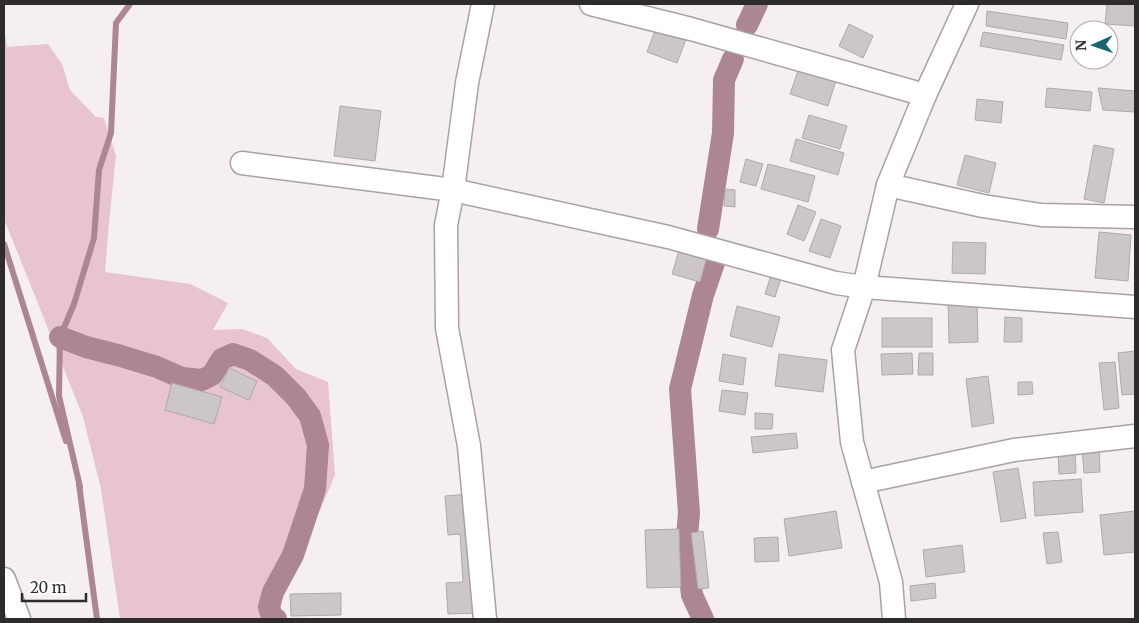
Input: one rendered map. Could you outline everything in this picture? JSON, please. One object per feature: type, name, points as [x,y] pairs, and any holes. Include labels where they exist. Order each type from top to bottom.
[{"type":"street","points":[[483,4],[467,84],[454,190],[446,225],[447,328],[469,446],[486,619]]},
{"type":"street","points":[[591,4],[691,29],[925,95]]},
{"type":"street","points":[[894,619],[891,582],[852,442],[843,350],[864,287],[888,184],[925,95],[967,4]]},
{"type":"street","points":[[242,162],[454,190],[668,237],[836,283],[864,287],[1135,307]]},
{"type":"street","points":[[888,184],[983,206],[1041,215],[1135,217]]},
{"type":"street","points":[[863,482],[1014,450],[1135,436]]},
{"type":"street","points":[[4,579],[19,619]]},
{"type":"shaded area","points":[[4,26],[7,47],[48,44],[62,64],[70,90],[96,117],[104,118],[116,156],[105,272],[190,284],[228,303],[213,330],[242,329],[267,338],[296,369],[328,382],[335,475],[274,619],[120,619],[101,489],[83,417],[4,219]]},
{"type":"building","points":[[1107,4],[1135,4],[1135,26],[1119,25],[1119,20],[1105,20]]},
{"type":"building","points":[[987,11],[1068,23],[1066,39],[986,26]]},
{"type":"building","points":[[658,23],[688,34],[677,63],[647,52]]},
{"type":"building","points":[[849,24],[873,36],[863,58],[839,46]]},
{"type":"building","points":[[983,32],[1064,45],[1061,60],[980,46]]},
{"type":"building","points":[[800,65],[837,77],[828,106],[790,94]]},
{"type":"building","points":[[1047,88],[1092,92],[1090,111],[1045,107]]},
{"type":"building","points":[[1098,88],[1135,91],[1135,112],[1103,110]]},
{"type":"building","points":[[977,99],[1003,102],[1001,123],[975,120]]},
{"type":"building","points":[[340,106],[381,111],[375,161],[334,156]]},
{"type":"building","points":[[809,115],[847,126],[840,149],[802,138]]},
{"type":"building","points":[[796,139],[844,153],[838,175],[790,161]]},
{"type":"building","points":[[1094,145],[1114,149],[1104,203],[1084,199]]},
{"type":"building","points":[[965,155],[996,163],[989,193],[957,185]]},
{"type":"building","points":[[746,159],[763,164],[756,186],[740,182]]},
{"type":"building","points":[[768,164],[815,176],[808,202],[761,189]]},
{"type":"building","points":[[725,189],[735,190],[735,207],[724,206]]},
{"type":"building","points":[[798,205],[816,212],[804,241],[787,234]]},
{"type":"building","points":[[821,219],[841,226],[830,258],[809,251]]},
{"type":"building","points":[[1099,232],[1131,235],[1128,281],[1095,278]]},
{"type":"building","points":[[953,242],[986,243],[985,274],[952,273]]},
{"type":"building","points":[[681,244],[708,253],[700,282],[672,274]]},
{"type":"building","points":[[772,272],[782,275],[775,297],[765,294]]},
{"type":"building","points":[[948,300],[977,300],[978,342],[949,343]]},
{"type":"building","points":[[737,306],[780,317],[772,347],[730,336]]},
{"type":"building","points":[[1005,317],[1022,318],[1022,342],[1004,342]]},
{"type":"building","points":[[882,318],[932,318],[932,347],[882,347]]},
{"type":"building","points":[[1135,351],[1135,394],[1122,395],[1118,353]]},
{"type":"building","points":[[912,353],[913,374],[882,375],[881,354]]},
{"type":"building","points":[[919,353],[933,353],[933,375],[918,375]]},
{"type":"building","points":[[723,354],[746,358],[743,385],[719,381]]},
{"type":"building","points":[[779,354],[827,360],[823,392],[775,386]]},
{"type":"building","points":[[1115,362],[1119,408],[1104,410],[1099,363]]},
{"type":"building","points":[[229,368],[257,381],[249,400],[220,387]]},
{"type":"building","points":[[988,376],[994,423],[972,427],[966,379]]},
{"type":"building","points":[[1018,382],[1032,382],[1033,394],[1018,395]]},
{"type":"building","points":[[172,383],[222,397],[214,424],[165,410]]},
{"type":"building","points":[[722,390],[748,393],[745,415],[719,411]]},
{"type":"building","points":[[755,413],[773,414],[772,429],[755,429]]},
{"type":"building","points":[[796,433],[798,448],[753,453],[751,437]]},
{"type":"building","points":[[1099,447],[1100,472],[1084,473],[1082,448]]},
{"type":"building","points":[[1058,452],[1075,452],[1076,473],[1059,474]]},
{"type":"building","points":[[1018,468],[1026,518],[1001,522],[993,472]]},
{"type":"building","points":[[1081,479],[1083,512],[1035,516],[1033,482]]},
{"type":"building","points":[[471,494],[478,613],[448,614],[446,583],[463,582],[460,534],[448,535],[445,496]]},
{"type":"building","points":[[836,511],[842,548],[789,556],[784,519]]},
{"type":"building","points":[[1135,511],[1135,552],[1104,555],[1100,515]]},
{"type":"building","points":[[679,529],[681,587],[647,588],[645,530]]},
{"type":"building","points":[[703,531],[709,588],[698,589],[691,533]]},
{"type":"building","points":[[1058,532],[1062,562],[1047,564],[1043,533]]},
{"type":"building","points":[[778,537],[779,561],[755,562],[754,538]]},
{"type":"building","points":[[962,545],[965,572],[926,577],[923,550]]},
{"type":"building","points":[[935,583],[936,598],[911,601],[910,586]]},
{"type":"building","points":[[341,593],[341,615],[291,616],[290,594]]},
{"type":"waterway","points":[[80,487],[59,396],[60,337],[74,304],[94,238],[99,170],[111,133],[116,23],[130,4]]},
{"type":"waterway","points":[[747,25],[757,4]]},
{"type":"waterway","points":[[708,229],[723,133],[724,80],[733,59]]},
{"type":"waterway","points":[[4,244],[66,441]]},
{"type":"waterway","points":[[703,619],[692,595],[686,548],[689,513],[680,389],[703,295],[714,263]]},
{"type":"waterway","points":[[60,337],[86,347],[157,367],[182,378],[202,380],[212,375],[222,359],[233,354],[250,360],[275,376],[296,397],[310,416],[318,445],[315,489],[293,555],[273,592],[269,607],[272,617],[276,619]]},
{"type":"waterway","points":[[79,484],[97,619]]}]
